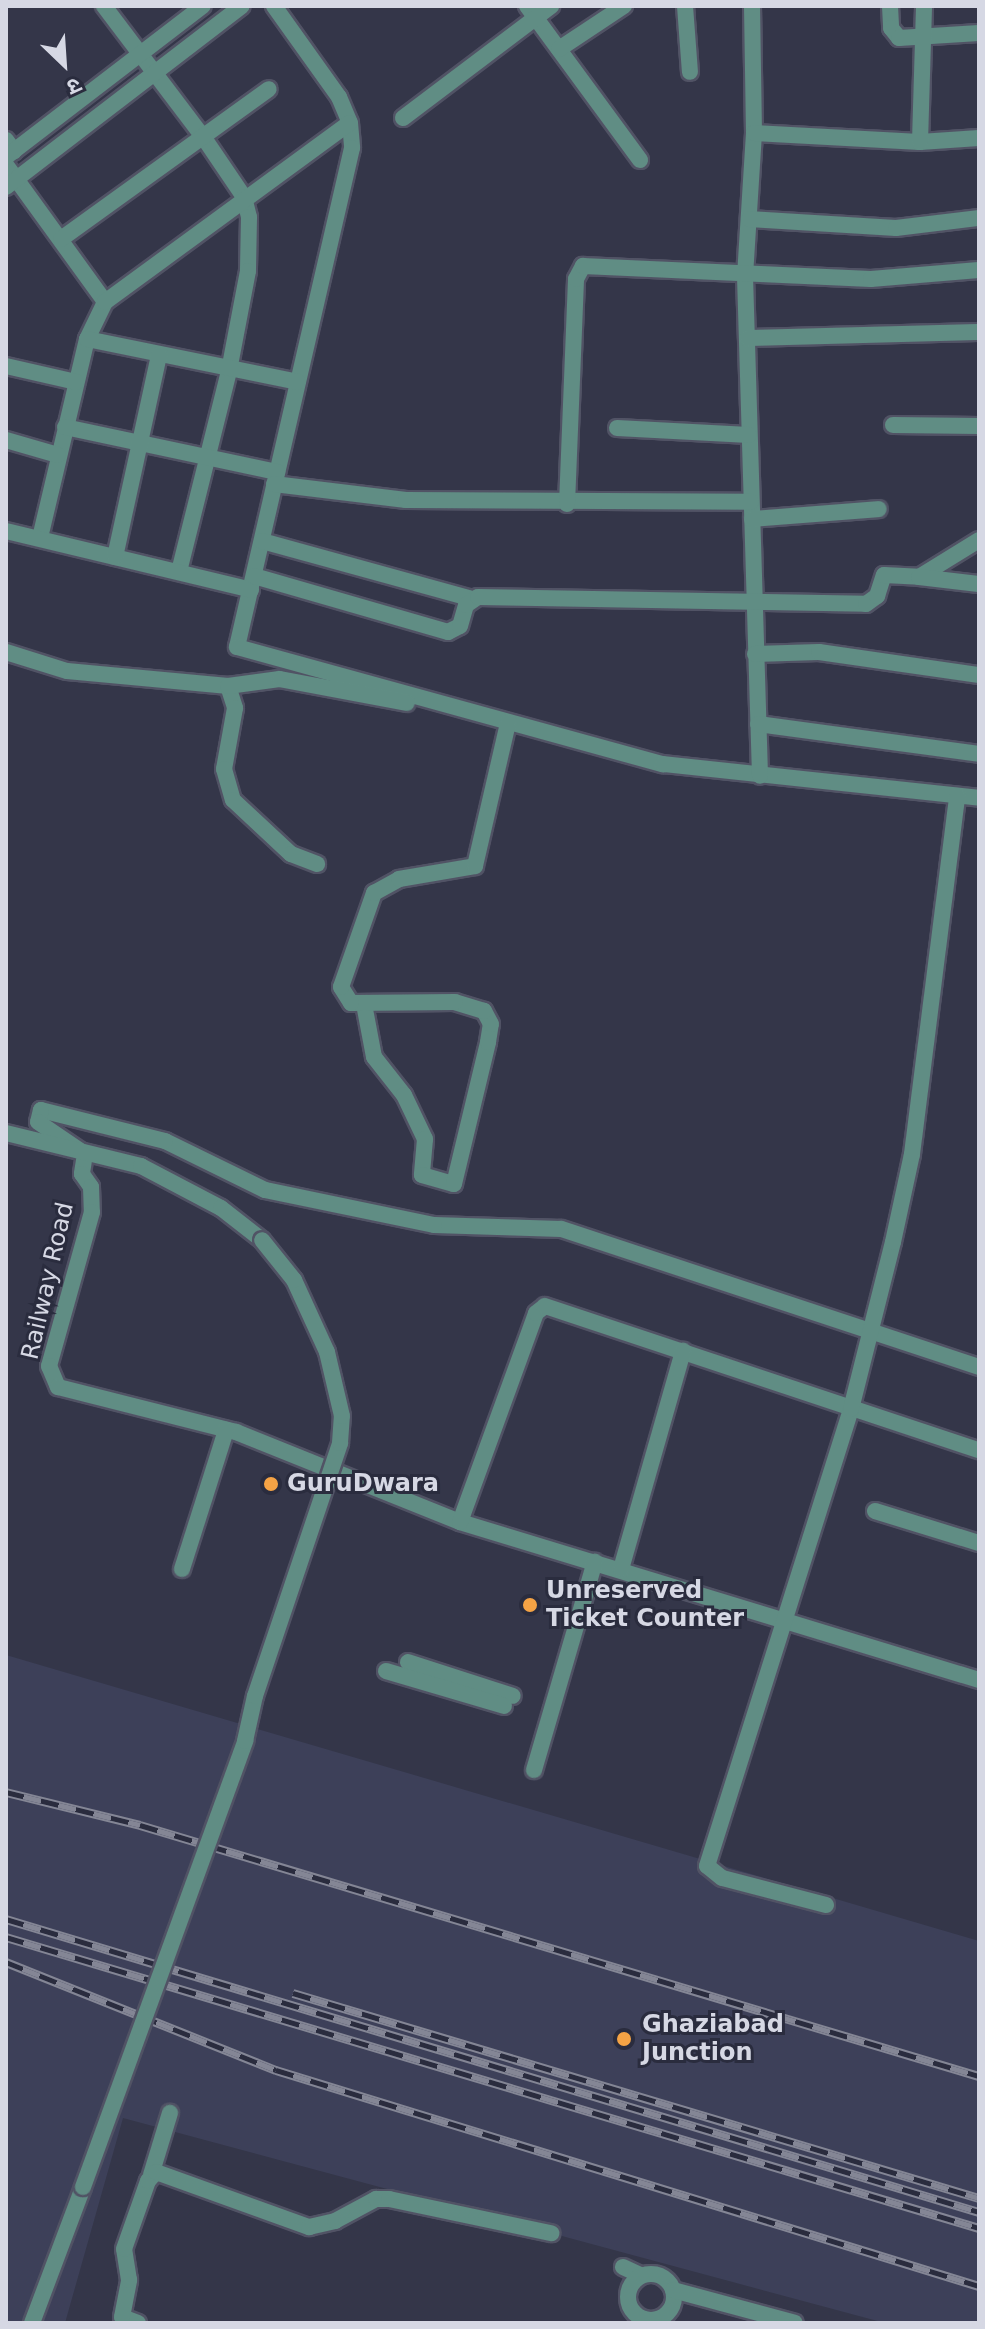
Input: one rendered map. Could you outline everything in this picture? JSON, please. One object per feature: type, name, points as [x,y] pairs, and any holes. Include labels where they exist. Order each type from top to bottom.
[{"type":"street","points":[[104,6],[204,138],[244,197],[251,242],[229,371],[179,572]]},
{"type":"street","points":[[105,302],[61,239],[11,183],[8,153],[143,55],[203,6]]},
{"type":"street","points":[[11,183],[157,75],[242,6]]},
{"type":"street","points":[[274,6],[339,97],[350,123],[352,148],[237,647],[663,764],[979,798]]},
{"type":"street","points":[[403,118],[531,11],[551,6]]},
{"type":"street","points":[[559,49],[624,6]]},
{"type":"street","points":[[685,6],[690,72]]},
{"type":"street","points":[[752,6],[754,133],[745,276],[760,776]]},
{"type":"street","points":[[890,6],[894,34],[979,33]]},
{"type":"street","points":[[920,142],[924,6]]},
{"type":"street","points":[[531,11],[640,160]]},
{"type":"street","points":[[61,239],[269,89]]},
{"type":"street","points":[[40,538],[87,339],[105,302],[244,197],[350,123]]},
{"type":"street","points":[[754,133],[920,142],[979,138]]},
{"type":"street","points":[[749,219],[896,228],[979,218]]},
{"type":"street","points":[[567,504],[578,271],[592,264],[745,276],[871,279],[979,270]]},
{"type":"street","points":[[748,338],[979,332]]},
{"type":"street","points":[[87,339],[229,371],[298,382]]},
{"type":"street","points":[[115,557],[159,355]]},
{"type":"street","points":[[6,384],[8,366],[76,382]]},
{"type":"street","points":[[893,425],[979,426]]},
{"type":"street","points":[[65,427],[207,456],[276,478],[406,500],[751,511],[879,509]]},
{"type":"street","points":[[617,428],[749,435]]},
{"type":"street","points":[[6,440],[58,455]]},
{"type":"street","points":[[6,531],[179,572],[252,583],[448,632],[460,626],[472,599]]},
{"type":"street","points":[[919,577],[979,540]]},
{"type":"street","points":[[262,541],[472,599],[754,599],[866,604],[877,596],[889,573],[979,584]]},
{"type":"street","points":[[6,652],[67,671],[228,686],[280,679],[472,713]]},
{"type":"street","points":[[755,654],[832,653],[979,675]]},
{"type":"street","points":[[228,686],[235,708],[224,769],[233,800],[291,854],[317,864]]},
{"type":"street","points":[[364,1004],[374,1057],[404,1095],[425,1139],[422,1175],[454,1184],[491,1024],[473,1004],[351,1003],[341,987],[374,893],[399,879],[475,866],[508,723]]},
{"type":"street","points":[[758,724],[979,754]]},
{"type":"street","points":[[826,1905],[722,1878],[707,1866],[851,1409],[872,1332],[912,1154],[957,796]]},
{"type":"street","points":[[85,1154],[38,1122],[41,1110],[165,1141],[265,1190],[434,1225],[561,1229],[979,1367]]},
{"type":"street","points":[[6,1133],[141,1166],[221,1208],[262,1240],[294,1280],[327,1352],[342,1416],[340,1443],[255,1696],[245,1741],[32,2323]]},
{"type":"street","name":"Railway Road","points":[[85,1154],[82,1174],[91,1187],[92,1212],[49,1366],[52,1379],[70,1391],[226,1430],[306,1458],[460,1522],[979,1680]]},
{"type":"street","points":[[460,1522],[536,1313],[555,1306],[979,1450]]},
{"type":"street","points":[[621,1569],[683,1351]]},
{"type":"street","points":[[182,1569],[226,1430]]},
{"type":"street","points":[[875,1511],[979,1543]]},
{"type":"street","points":[[534,1770],[595,1562]]},
{"type":"street","points":[[386,1671],[508,1701],[408,1662]]},
{"type":"street","points":[[138,2323],[122,2317],[129,2280],[124,2249],[170,2113]]},
{"type":"street","points":[[151,2175],[162,2172],[309,2227],[335,2221],[376,2199],[389,2199],[551,2233]]},
{"type":"street","points":[[623,2267],[640,2275],[658,2274],[673,2290],[795,2323]]},
{"type":"street","points":[[640,2275],[628,2289],[628,2307],[647,2322],[665,2318],[675,2303],[673,2290]]},
{"type":"shaded area","points":[[6,1655],[979,1941],[979,2323],[885,2323],[123,2118],[65,2323],[6,2323]]},
{"type":"railway","points":[[6,1792],[140,1825],[979,2076]]},
{"type":"railway","points":[[6,1919],[979,2212]]},
{"type":"railway","points":[[6,1937],[979,2228]]},
{"type":"railway","points":[[6,1962],[276,2070],[979,2286]]},
{"type":"railway","points":[[293,1993],[979,2198]]},
{"type":"place","name":"GuruDwara","points":[[271,1484]]},
{"type":"place","name":"Unreserved Ticket Counter","points":[[530,1605]]},
{"type":"place","name":"Ghaziabad Junction","points":[[624,2039]]}]
